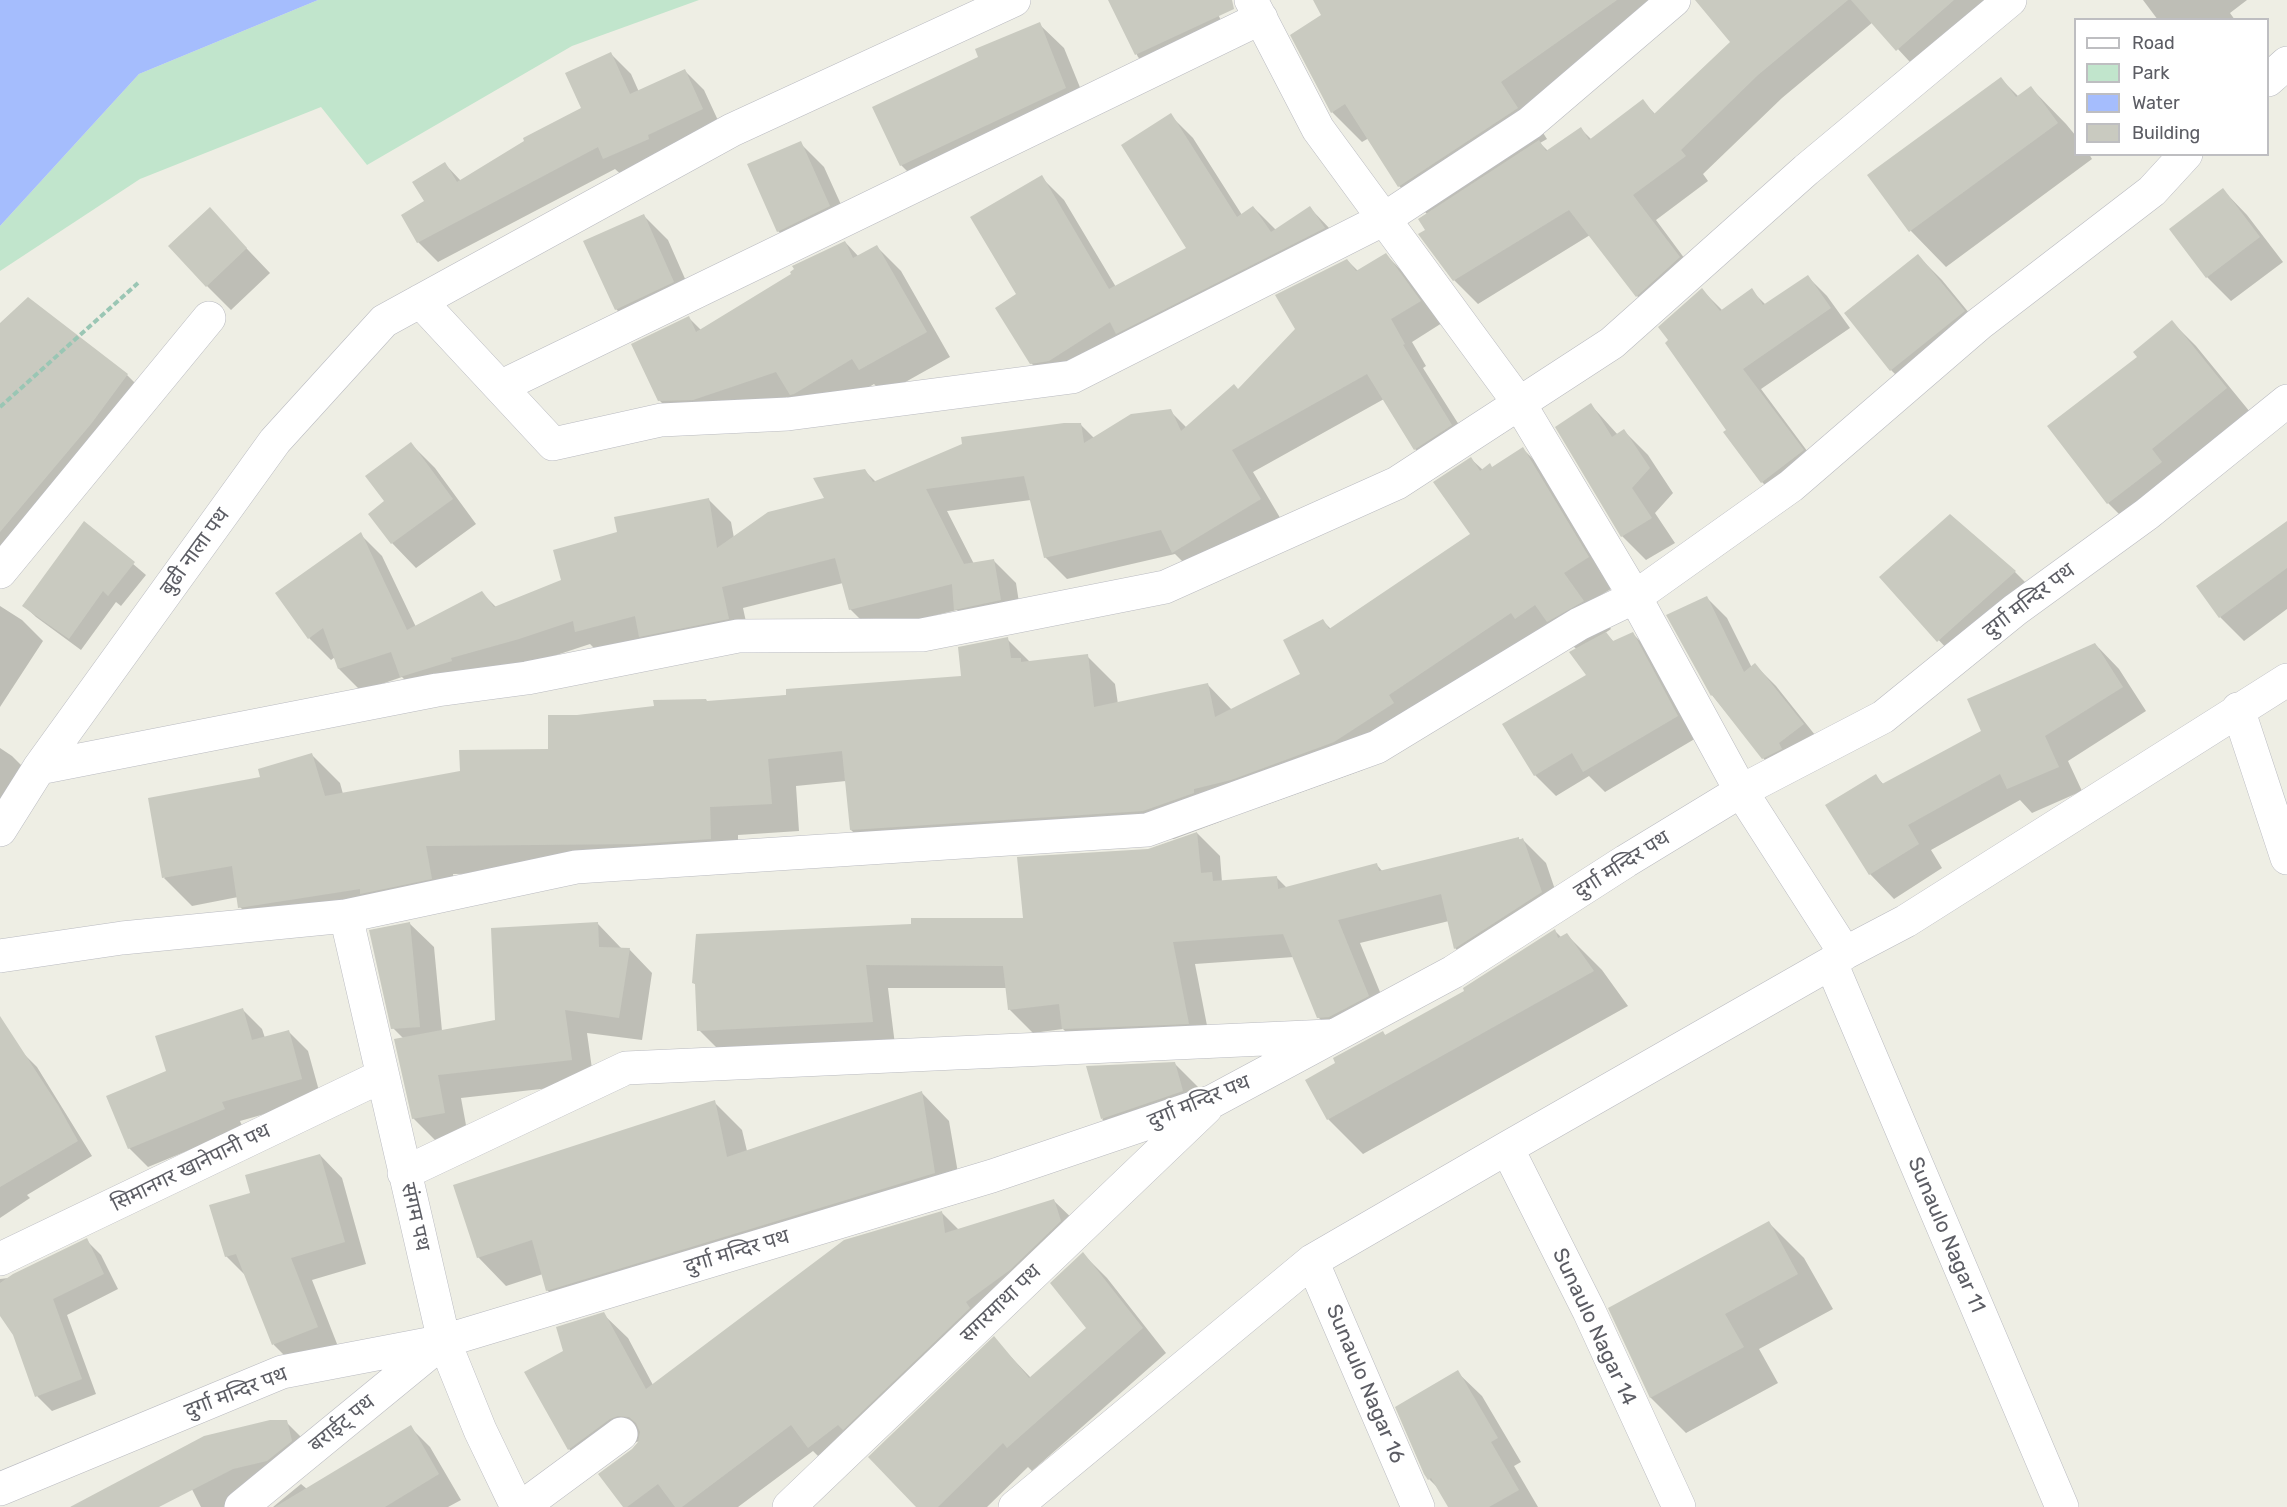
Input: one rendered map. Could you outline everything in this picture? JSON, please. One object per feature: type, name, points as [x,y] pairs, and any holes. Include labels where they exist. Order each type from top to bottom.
[{"type":"street","name":"बुढी नाला पथ","points":[[0,830],[39,768],[275,441],[384,321],[732,130],[1014,0]]},
{"type":"street","points":[[420,301],[553,444],[661,420],[788,414],[1072,377],[1384,219],[1530,123],[1674,0]]},
{"type":"street","points":[[39,768],[436,690],[527,678],[738,636],[921,635],[1165,587],[1397,483],[1612,343],[1806,170],[2010,0]]},
{"type":"street","points":[[500,387],[1256,9]]},
{"type":"street","name":"Sunaulo Nagar 11","points":[[1256,9],[1318,129],[1519,403],[1635,597],[1741,792],[1838,958],[2062,1507]]},
{"type":"street","points":[[2269,79],[2287,63]]},
{"type":"street","points":[[0,956],[122,938],[346,916],[576,867],[1147,830],[1377,747],[1579,624],[1635,597],[1791,486],[1979,324],[2152,192],[2184,156]]},
{"type":"street","points":[[0,572],[209,318]]},
{"type":"street","name":"दुर्गा मन्दिर पथ","points":[[0,1489],[282,1372],[444,1341],[992,1176],[1213,1101],[1453,972],[1626,861],[1741,792],[1883,717],[2014,610],[2147,514],[2287,401]]},
{"type":"street","points":[[1015,1507],[1312,1261],[1906,921],[2287,680]]},
{"type":"street","points":[[2238,709],[2287,858]]},
{"type":"street","name":"संगम पथ","points":[[346,916],[444,1341],[480,1430],[516,1507]]},
{"type":"street","points":[[404,1173],[626,1068],[1336,1035]]},
{"type":"street","name":"सिमानगर खानेपानी पथ","points":[[0,1259],[382,1076]]},
{"type":"street","name":"सगरमाथा पथ","points":[[789,1507],[1213,1101]]},
{"type":"street","name":"Sunaulo Nagar 14","points":[[1506,1148],[1589,1311],[1679,1507]]},
{"type":"street","name":"Sunaulo Nagar 16","points":[[1312,1261],[1418,1507]]},
{"type":"street","name":"बराईट् पथ","points":[[241,1507],[444,1341]]},
{"type":"street","points":[[522,1507],[621,1434]]},
{"type":"path","points":[[0,407],[138,283]]},
{"type":"green space","points":[[318,0],[699,0],[572,46],[367,165],[321,107],[140,179],[0,271],[0,226],[139,74]]},
{"type":"water","points":[[0,0],[318,0],[139,74],[0,226]]},
{"type":"building","points":[[1108,0],[1232,0],[1234,9],[1135,55]]},
{"type":"building","points":[[1313,0],[1617,0],[1501,82],[1518,108],[1398,187],[1345,104],[1331,113],[1290,35],[1321,15]]},
{"type":"building","points":[[1695,0],[1848,0],[1758,75],[1681,150],[1686,156],[1633,195],[1680,257],[1636,297],[1569,210],[1453,281],[1418,234],[1425,230],[1418,219],[1539,140],[1546,151],[1581,127],[1589,140],[1643,99],[1654,114],[1730,42]]},
{"type":"building","points":[[1851,0],[1954,0],[1896,51]]},
{"type":"building","points":[[1040,22],[1066,88],[900,166],[872,107],[978,57],[975,49]]},
{"type":"building","points":[[611,52],[630,94],[685,69],[703,109],[648,135],[649,139],[603,159],[598,147],[417,243],[401,215],[424,201],[412,182],[445,162],[457,182],[524,141],[523,138],[581,108],[565,73]]},
{"type":"building","points":[[2001,77],[2016,97],[2031,86],[2058,123],[1909,232],[1867,175]]},
{"type":"building","points":[[1171,113],[1237,217],[1253,206],[1271,232],[1310,206],[1325,228],[1116,334],[1110,322],[1049,361],[1030,364],[995,308],[1016,294],[970,217],[1042,175],[1109,289],[1186,248],[1121,145]]},
{"type":"building","points":[[801,141],[830,206],[777,232],[747,164]]},
{"type":"building","points":[[2223,188],[2260,237],[2206,278],[2169,229]]},
{"type":"building","points":[[210,207],[247,248],[206,287],[168,246]]},
{"type":"building","points":[[644,214],[674,282],[615,310],[583,241]]},
{"type":"building","points":[[845,241],[853,258],[877,245],[927,332],[859,370],[852,359],[794,394],[790,395],[776,372],[693,400],[658,401],[631,344],[689,316],[696,332],[791,274],[790,272],[794,269],[792,266]]},
{"type":"building","points":[[1386,253],[1421,301],[1391,319],[1405,344],[1403,345],[1452,425],[1414,450],[1367,374],[1232,450],[1261,499],[1172,553],[1161,530],[1044,558],[1024,476],[926,489],[964,564],[994,559],[1001,600],[954,610],[952,584],[849,610],[835,558],[722,587],[729,619],[639,637],[635,616],[575,632],[573,621],[451,658],[452,661],[400,677],[391,652],[338,669],[323,628],[308,639],[275,593],[361,532],[407,630],[482,591],[494,607],[561,580],[553,550],[617,532],[614,517],[709,498],[717,548],[768,512],[824,498],[813,478],[865,469],[873,482],[962,444],[961,437],[1064,423],[1081,423],[1084,443],[1131,414],[1171,409],[1181,431],[1234,384],[1238,389],[1295,329],[1275,295],[1347,259],[1356,271]]},
{"type":"building","points":[[1918,254],[1965,311],[1890,371],[1844,313]]},
{"type":"building","points":[[1808,275],[1831,308],[1743,369],[1804,450],[1761,483],[1723,432],[1726,430],[1665,343],[1668,340],[1658,327],[1702,288],[1720,311],[1752,288],[1763,305]]},
{"type":"building","points":[[28,297],[128,374],[91,424],[0,532],[0,323]]},
{"type":"building","points":[[2172,320],[2227,388],[2152,449],[2162,462],[2107,504],[2047,426],[2137,357],[2133,352]]},
{"type":"building","points":[[1591,403],[1612,437],[1624,429],[1650,468],[1632,488],[1652,518],[1621,537],[1555,427]]},
{"type":"building","points":[[411,442],[453,499],[391,544],[368,514],[384,501],[365,476]]},
{"type":"building","points":[[1523,447],[1589,557],[1564,573],[1584,601],[1547,622],[1535,605],[1515,619],[1511,613],[1389,695],[1394,703],[1334,742],[1231,780],[1194,789],[1194,793],[1143,811],[850,830],[842,751],[768,759],[772,804],[710,807],[711,839],[638,844],[426,846],[432,879],[360,894],[360,889],[238,908],[232,866],[162,878],[148,798],[260,777],[258,769],[312,753],[325,796],[460,771],[459,750],[548,749],[548,715],[577,715],[654,706],[653,700],[706,699],[707,701],[786,695],[786,689],[961,676],[958,647],[1008,637],[1011,658],[1021,658],[1021,662],[1088,654],[1094,707],[1208,683],[1215,717],[1300,674],[1283,640],[1323,619],[1329,629],[1470,534],[1433,482],[1471,457],[1480,471],[1490,463],[1492,467]]},
{"type":"building","points":[[1950,514],[2016,571],[1937,642],[1879,577]]},
{"type":"building","points":[[84,521],[135,562],[108,596],[103,591],[69,639],[22,606]]},
{"type":"building","points":[[2287,521],[2287,568],[2219,618],[2196,586]]},
{"type":"building","points":[[1707,596],[1744,672],[1755,663],[1804,724],[1779,743],[1782,749],[1762,759],[1711,696],[1666,615]]},
{"type":"building","points":[[1606,632],[1613,641],[1633,632],[1678,716],[1583,772],[1572,753],[1534,776],[1502,724],[1586,675],[1569,652]]},
{"type":"building","points":[[2095,643],[2123,687],[2045,736],[2059,767],[2007,789],[2000,774],[1908,825],[1919,844],[1869,875],[1825,805],[1876,774],[1882,784],[1981,731],[1967,699]]},
{"type":"building","points":[[1197,832],[1201,873],[1212,872],[1213,881],[1277,876],[1278,889],[1377,863],[1379,871],[1519,837],[1519,840],[1523,838],[1542,892],[1454,949],[1441,894],[1338,920],[1369,996],[1329,1017],[1317,1018],[1283,934],[1173,942],[1189,1024],[1062,1029],[1059,1004],[1008,1010],[1003,966],[866,965],[873,1022],[697,1031],[695,984],[692,983],[696,934],[911,924],[911,918],[1023,918],[1017,857],[1148,849]]},
{"type":"building","points":[[410,922],[420,1027],[391,1029],[369,930]]},
{"type":"building","points":[[598,922],[599,947],[630,948],[619,1018],[565,1010],[572,1060],[438,1075],[445,1113],[412,1119],[394,1039],[495,1020],[491,928]]},
{"type":"building","points":[[1555,929],[1558,938],[1567,933],[1594,971],[1327,1120],[1305,1080],[1335,1063],[1333,1058],[1383,1031],[1385,1035],[1464,991],[1463,988]]},
{"type":"building","points":[[243,1008],[252,1040],[289,1030],[302,1079],[222,1102],[225,1109],[128,1149],[106,1096],[166,1071],[155,1036]]},
{"type":"building","points":[[0,1016],[58,1105],[78,1141],[0,1187]]},
{"type":"building","points":[[1175,1062],[1183,1091],[1101,1119],[1086,1066]]},
{"type":"building","points":[[922,1091],[935,1173],[546,1291],[532,1240],[477,1258],[453,1185],[715,1100],[727,1157]]},
{"type":"building","points":[[320,1154],[345,1242],[291,1258],[318,1327],[272,1345],[236,1254],[225,1257],[209,1205],[250,1193],[245,1175]]},
{"type":"building","points":[[1054,1199],[1061,1221],[1010,1270],[966,1302],[970,1308],[843,1430],[838,1425],[808,1448],[791,1425],[682,1507],[675,1507],[658,1484],[627,1507],[623,1507],[598,1474],[638,1442],[640,1432],[636,1423],[629,1417],[618,1416],[610,1419],[568,1450],[524,1372],[563,1351],[556,1327],[604,1312],[646,1389],[844,1240],[942,1211],[945,1233]]},
{"type":"building","points":[[1769,1221],[1798,1274],[1725,1314],[1744,1347],[1650,1398],[1608,1308]]},
{"type":"building","points":[[87,1238],[104,1274],[53,1299],[82,1379],[35,1397],[13,1335],[0,1316],[0,1283],[13,1274]]},
{"type":"building","points":[[1083,1252],[1143,1328],[1007,1448],[1003,1443],[938,1507],[916,1507],[868,1457],[994,1336],[1029,1378],[1086,1328],[1050,1283]]},
{"type":"building","points":[[1458,1370],[1498,1438],[1491,1442],[1519,1490],[1489,1507],[1448,1507],[1431,1478],[1428,1480],[1424,1474],[1395,1407]]},
{"type":"building","points":[[270,1420],[287,1420],[292,1441],[267,1461],[233,1469],[159,1507],[70,1507],[204,1436]]},
{"type":"building","points":[[411,1425],[439,1474],[385,1507],[275,1507]]}]
